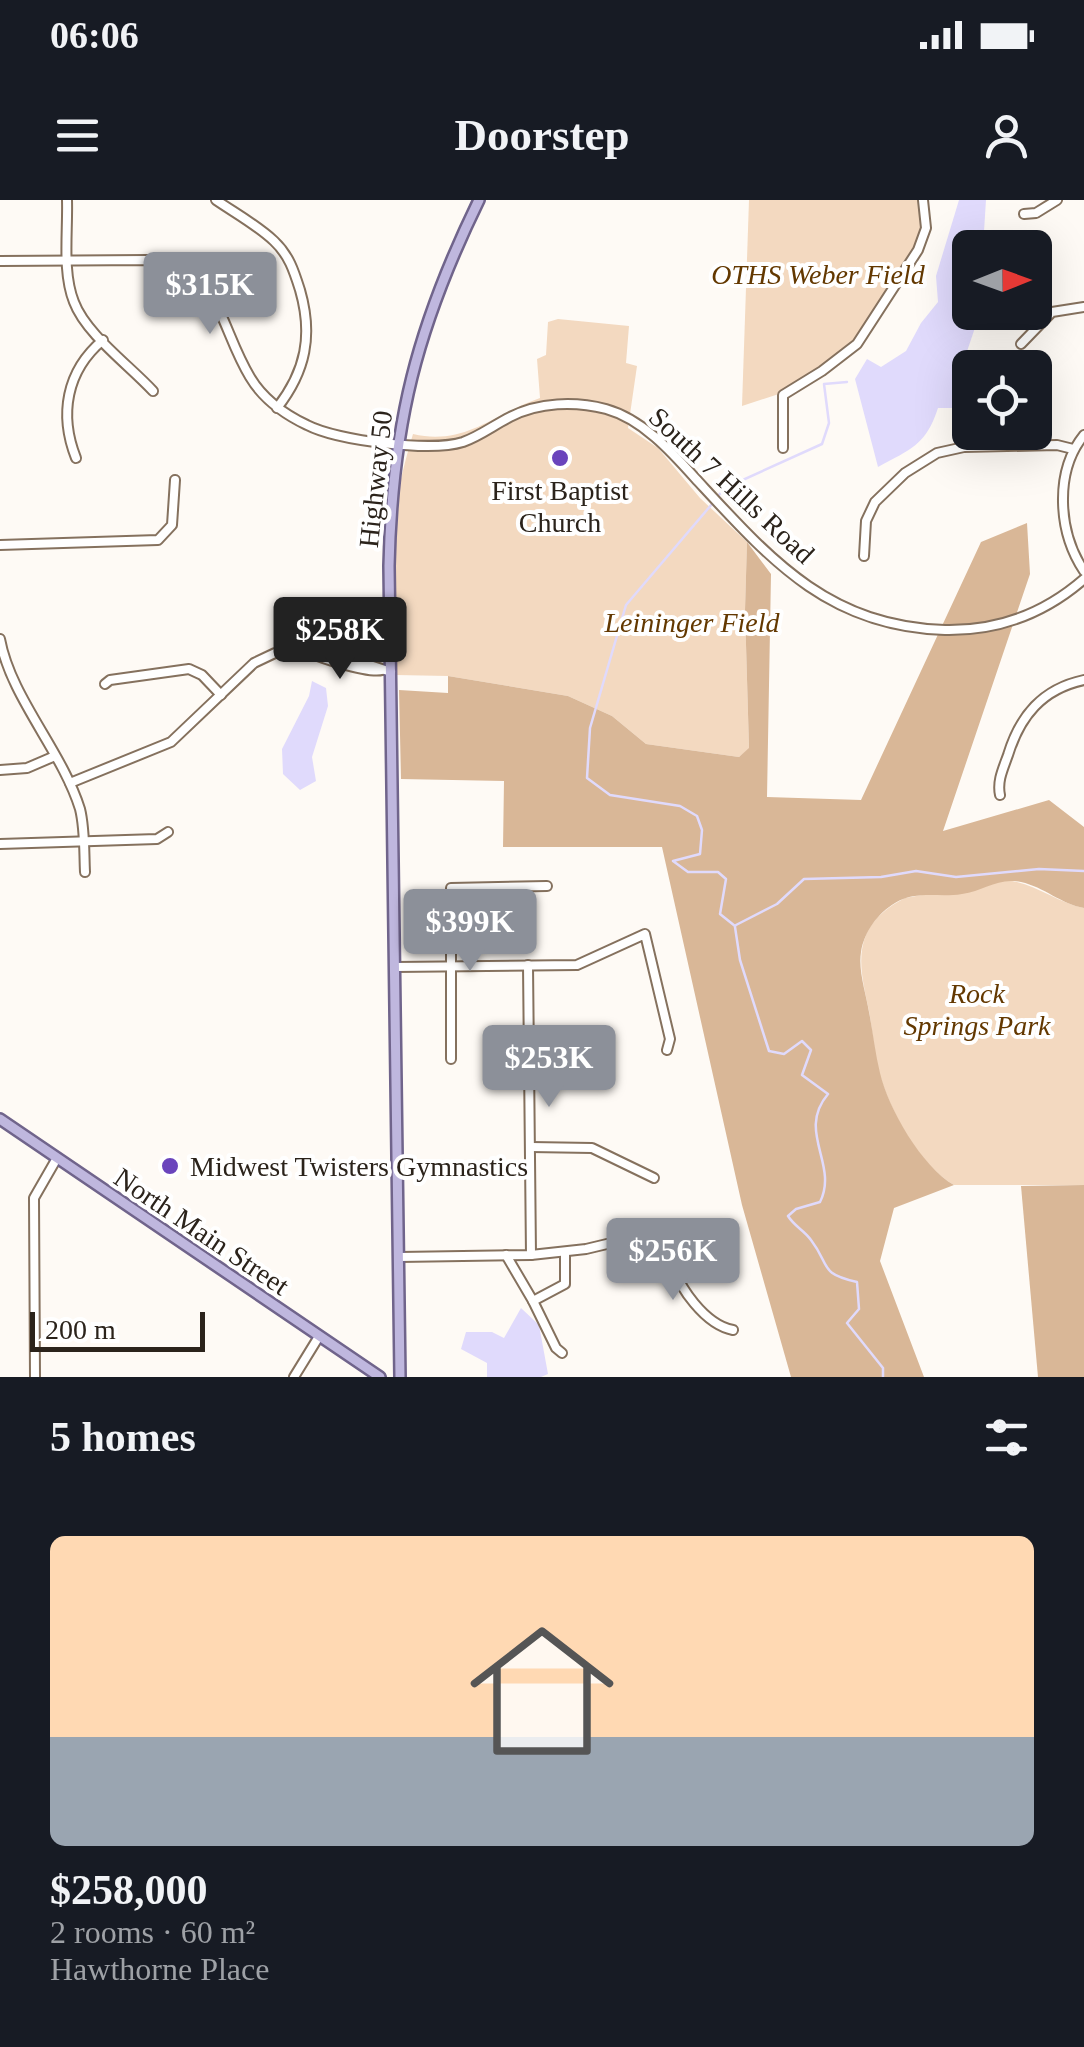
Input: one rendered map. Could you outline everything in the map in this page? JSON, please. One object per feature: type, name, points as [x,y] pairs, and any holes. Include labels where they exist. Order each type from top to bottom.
[{"type":"main road","name":"Highway 50","points":[[400,1377],[396,967],[387,671],[390,533],[397,444],[407,392],[428,317],[479,200]]},
{"type":"main road","name":"North Main Street","points":[[0,1119],[380,1377]]},
{"type":"street","points":[[68,200],[68,261],[74,303],[152,391]]},
{"type":"street","points":[[0,262],[148,260],[169,263],[189,272],[206,286],[252,381],[277,408],[296,380],[306,349],[305,307],[293,268],[273,240],[216,200]]},
{"type":"street","points":[[784,448],[784,392],[822,371],[857,344],[918,250],[926,228],[923,200]]},
{"type":"street","points":[[1024,214],[1036,213],[1057,200]]},
{"type":"street","points":[[1020,344],[1052,312],[1084,307]]},
{"type":"street","points":[[76,458],[66,434],[65,406],[76,372],[103,340]]},
{"type":"street","name":"South 7 Hills Road","points":[[277,408],[310,428],[397,444],[448,446],[468,440],[513,415],[544,406],[570,403],[609,410],[644,428],[754,540],[818,595],[854,613],[912,628],[960,630],[1018,619],[1060,600],[1084,579]]},
{"type":"street","points":[[1084,435],[1072,450],[1064,488],[1070,548],[1084,570]]},
{"type":"street","points":[[864,556],[866,522],[874,502],[904,473],[938,453],[964,447],[1057,445],[1072,450]]},
{"type":"street","points":[[0,545],[158,540],[172,525],[175,480]]},
{"type":"street","points":[[0,639],[11,672],[70,783],[81,813],[85,872]]},
{"type":"street","points":[[70,783],[171,742],[254,663],[275,653],[321,647],[387,671]]},
{"type":"street","points":[[105,684],[189,668],[202,674],[221,695]]},
{"type":"street","points":[[1000,795],[1000,780],[1020,721],[1053,690],[1084,680]]},
{"type":"street","points":[[0,770],[27,768],[55,756]]},
{"type":"street","points":[[0,844],[156,839],[168,832]]},
{"type":"street","points":[[451,1059],[451,888],[547,886]]},
{"type":"street","points":[[396,967],[578,965],[645,934],[670,1040],[667,1050]]},
{"type":"street","points":[[528,965],[530,1256]]},
{"type":"street","points":[[530,1053],[586,1050]]},
{"type":"street","points":[[531,1147],[592,1148],[654,1178]]},
{"type":"street","points":[[36,1377],[34,1198],[57,1158]]},
{"type":"street","points":[[674,1237],[671,1256],[680,1280],[714,1322],[733,1330]]},
{"type":"street","points":[[400,1257],[530,1256],[632,1238],[712,1241]]},
{"type":"street","points":[[534,1301],[565,1284],[565,1252]]},
{"type":"street","points":[[506,1256],[562,1353]]},
{"type":"street","points":[[294,1377],[318,1338]]},
{"type":"green space","name":"OTHS Weber Field","points":[[749,200],[923,200],[923,239],[857,344],[785,392],[742,406]]},
{"type":"green space","name":"Leininger Field","points":[[558,319],[629,326],[626,363],[637,366],[628,428],[658,448],[700,498],[747,542],[749,749],[739,757],[646,744],[612,716],[568,696],[448,676],[396,675],[393,526],[413,434],[431,437],[464,432],[540,398],[537,359],[546,355],[548,322]]},
{"type":"green space","name":"Rock Springs Park","points":[[1006,880],[1084,908],[1084,1185],[954,1185],[930,1165],[909,1138],[879,1071],[861,963],[863,944],[873,923],[905,898]]},
{"type":"shaded area","points":[[959,200],[986,200],[984,230],[952,230],[952,330],[974,330],[967,350],[952,350],[952,408],[938,408],[922,438],[878,467],[855,379],[867,359],[881,367],[906,351],[938,302],[936,276]]},
{"type":"shaded area","points":[[1027,523],[1030,574],[943,831],[1049,800],[1084,827],[1084,908],[1029,884],[1005,881],[962,894],[903,899],[883,912],[869,930],[861,952],[861,967],[884,1087],[898,1119],[919,1151],[954,1185],[894,1208],[880,1261],[924,1377],[791,1377],[742,1205],[662,847],[503,847],[504,781],[401,779],[399,690],[448,693],[448,676],[568,696],[612,716],[646,744],[739,757],[749,748],[747,542],[771,574],[767,797],[861,800],[981,542]]},
{"type":"shaded area","points":[[312,681],[326,688],[328,706],[312,757],[316,781],[300,790],[283,774],[282,749],[309,696]]},
{"type":"shaded area","points":[[1084,1185],[1084,1377],[1038,1377],[1021,1186]]},
{"type":"shaded area","points":[[521,1308],[539,1325],[548,1374],[487,1377],[487,1363],[461,1349],[466,1332],[492,1332],[504,1338]]},
{"type":"waterway","points":[[718,496],[725,488],[822,444],[829,423],[824,384],[847,382]]},
{"type":"waterway","points":[[712,504],[626,605],[590,728],[587,778],[610,795],[680,806],[697,816],[702,830],[700,854],[673,861],[688,872],[718,872],[726,879],[720,914],[735,926]]},
{"type":"waterway","points":[[736,925],[777,904],[804,879],[881,877],[916,871],[956,877],[1039,869],[1084,871]]},
{"type":"waterway","points":[[735,927],[740,960],[769,1051],[784,1054],[802,1041],[811,1050],[802,1075],[828,1094],[816,1122],[825,1174],[820,1202],[796,1209],[788,1216],[811,1240],[831,1272],[857,1282],[859,1309],[847,1323],[883,1368],[883,1377]]},
{"type":"place","name":"First Baptist Church","points":[[560,458]]},
{"type":"place","name":"Midwest Twisters Gymnastics","points":[[170,1166]]}]
